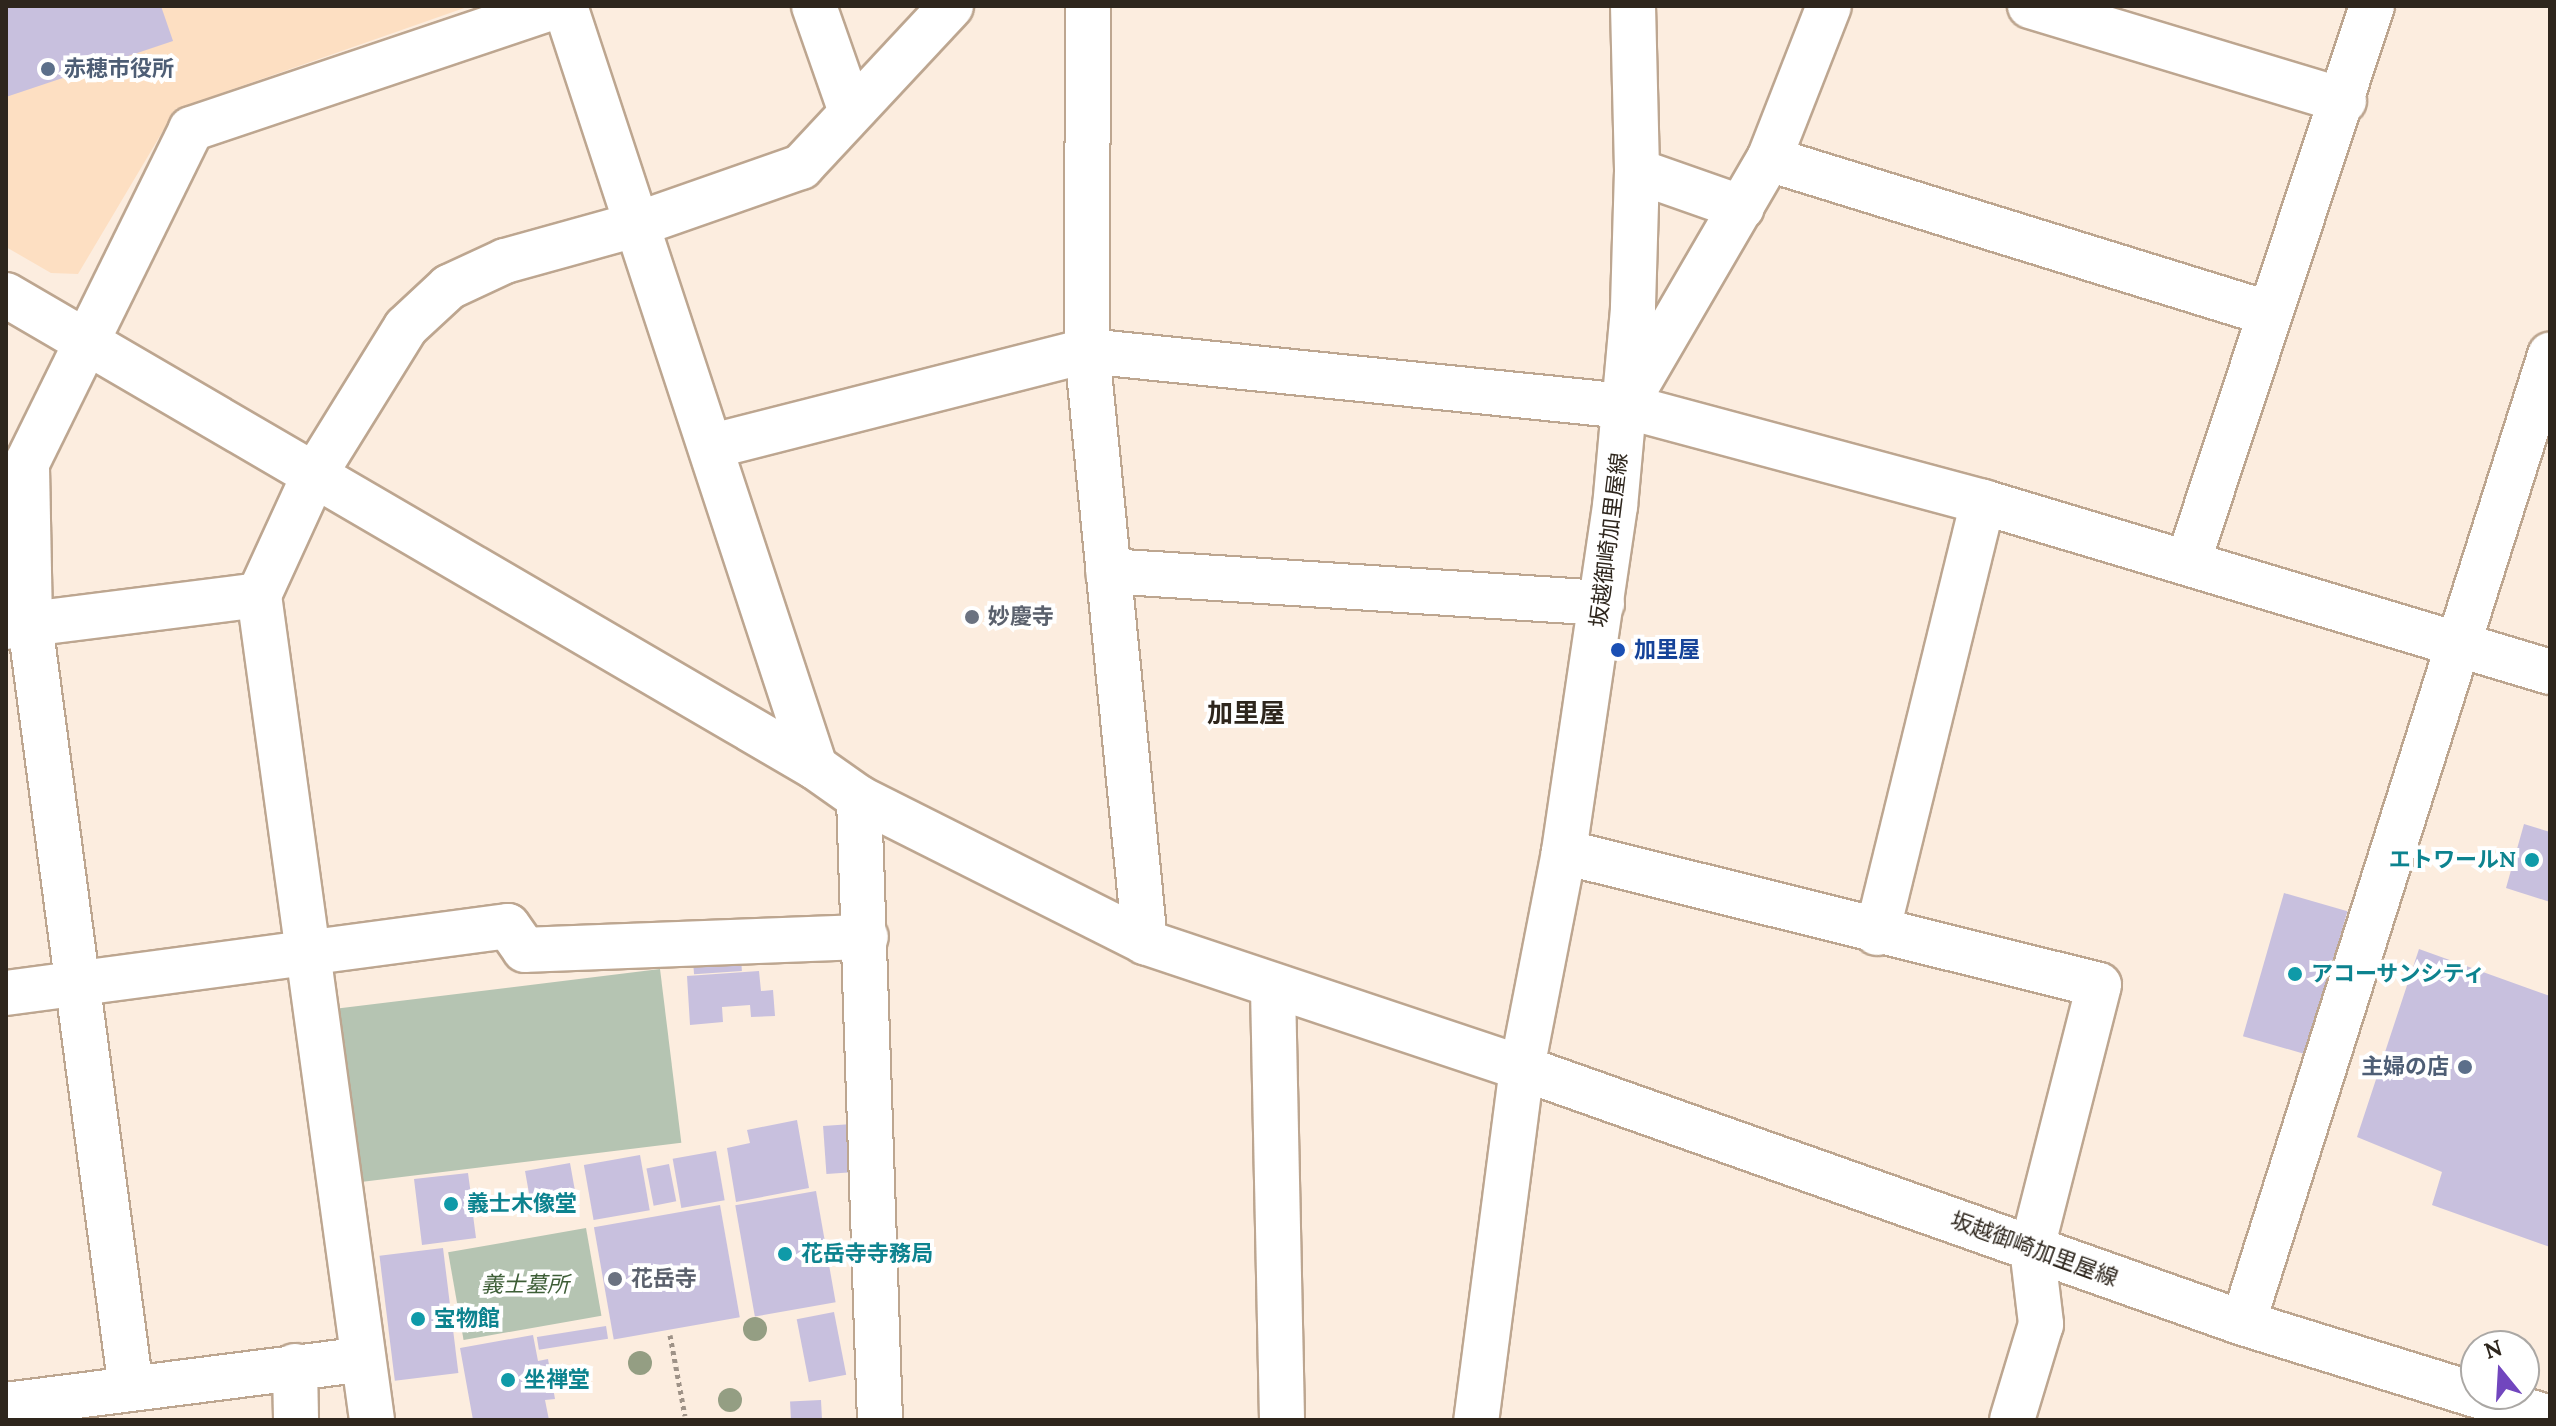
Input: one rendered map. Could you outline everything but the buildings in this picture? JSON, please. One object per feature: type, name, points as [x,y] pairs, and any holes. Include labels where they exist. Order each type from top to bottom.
[{"type":"street","points":[[131,1389],[78,983],[18,625],[27,463],[85,339],[191,129],[557,6]]},
{"type":"street","points":[[565,6],[713,446],[815,767]]},
{"type":"street","points":[[814,6],[850,109]]},
{"type":"street","points":[[372,1420],[259,595],[313,477],[406,327],[449,287],[505,261],[638,224],[801,167],[850,109],[951,6]]},
{"type":"street","points":[[1088,6],[1087,351],[1145,942]]},
{"type":"street","name":"坂越御崎加里屋線","points":[[1476,1420],[1522,1068],[1564,852],[1602,603],[1625,406],[1637,171],[1633,6]]},
{"type":"street","points":[[1625,406],[1769,159],[1829,6]]},
{"type":"street","points":[[2030,6],[2344,101]]},
{"type":"street","points":[[2188,562],[2267,313],[2344,101],[2372,6]]},
{"type":"street","points":[[1769,159],[2267,313]]},
{"type":"street","points":[[1637,171],[1742,208]]},
{"type":"street","points":[[6,295],[85,339],[313,477],[815,767],[859,798],[1145,942],[1273,989],[1522,1068]]},
{"type":"street","points":[[713,446],[1087,351],[1625,406],[1983,502],[2463,642],[2550,672]]},
{"type":"street","points":[[2243,1323],[2463,642],[2550,355]]},
{"type":"street","points":[[1877,933],[1983,502]]},
{"type":"street","points":[[1108,571],[1602,603]]},
{"type":"street","points":[[18,625],[259,595]]},
{"type":"street","points":[[859,798],[880,1420]]},
{"type":"street","points":[[1564,852],[1877,933],[2099,985],[2032,1248],[2041,1324],[2012,1420]]},
{"type":"street","points":[[6,993],[508,926],[525,950],[866,937]]},
{"type":"street","points":[[1273,989],[1282,1420]]},
{"type":"street","name":"坂越御崎加里屋線","points":[[1522,1068],[2243,1323],[2533,1416]]},
{"type":"street","points":[[6,1405],[363,1359]]},
{"type":"street","points":[[295,1366],[296,1420]]},
{"type":"path","points":[[670,1335],[685,1416]]},
{"type":"shaded area","points":[[6,6],[470,6],[176,109],[78,274],[51,273],[6,247]]},
{"type":"green space","points":[[660,969],[681,1143],[353,1183],[331,1009]]},
{"type":"green space","name":"義士墓所","points":[[586,1228],[601,1316],[464,1340],[448,1252]]},
{"type":"place","name":"赤穂市役所","points":[[48,69]]},
{"type":"place","name":"妙慶寺","points":[[972,617]]},
{"type":"place","name":"加里屋","points":[[1618,650]]},
{"type":"place","name":"エトワールN","points":[[2532,860]]},
{"type":"place","name":"アコーサンシティ","points":[[2295,974]]},
{"type":"place","name":"主婦の店","points":[[2465,1067]]},
{"type":"place","name":"義士木像堂","points":[[451,1204]]},
{"type":"place","name":"花岳寺寺務局","points":[[785,1254]]},
{"type":"place","name":"花岳寺","points":[[615,1279]]},
{"type":"place","name":"宝物館","points":[[418,1319]]},
{"type":"place","name":"坐禅堂","points":[[508,1380]]},
{"type":"district","name":"加里屋","points":[[1246,713]]}]
